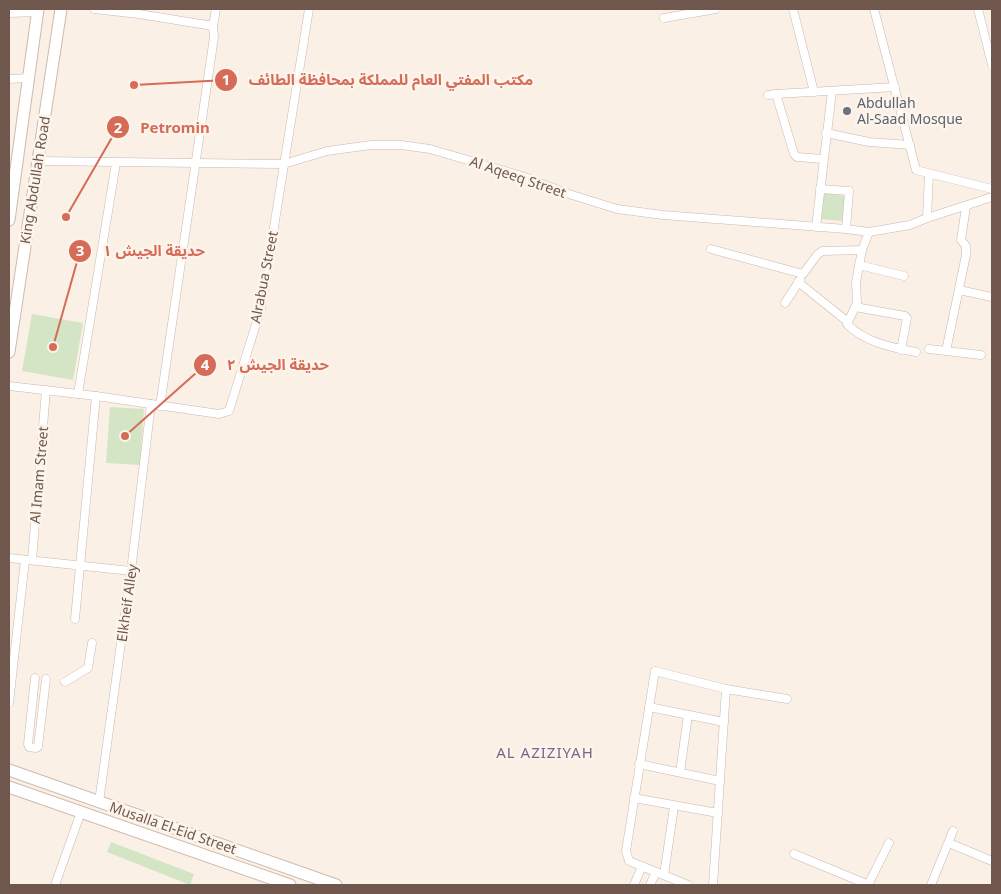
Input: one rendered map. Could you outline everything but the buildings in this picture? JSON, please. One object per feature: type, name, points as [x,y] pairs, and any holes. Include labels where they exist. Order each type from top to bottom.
[{"type":"street","name":"King Abdullah Road","points":[[9,352],[61,9]]},
{"type":"street","points":[[94,9],[139,11],[213,26]]},
{"type":"street","points":[[160,406],[214,37],[213,26],[216,9]]},
{"type":"street","name":"Alrabua Street","points":[[9,386],[96,396],[219,414],[229,411],[261,308],[309,9]]},
{"type":"street","points":[[664,18],[716,9]]},
{"type":"street","points":[[793,9],[814,92]]},
{"type":"street","points":[[874,9],[916,170],[992,190]]},
{"type":"street","points":[[978,9],[990,46],[992,65]]},
{"type":"street","name":"King Abdullah Road","points":[[9,220],[14,154],[29,78],[38,11]]},
{"type":"street","points":[[9,13],[38,11]]},
{"type":"street","points":[[9,79],[29,78]]},
{"type":"street","points":[[823,159],[797,157],[794,154],[772,94],[895,87]]},
{"type":"street","points":[[816,227],[832,91]]},
{"type":"street","points":[[826,133],[868,142],[910,145]]},
{"type":"street","name":"Al Aqeeq Street","points":[[39,161],[284,164],[327,151],[371,145],[401,145],[430,149],[522,176],[569,194],[617,209],[663,216],[869,232],[910,225],[992,197]]},
{"type":"street","points":[[78,394],[116,163]]},
{"type":"street","points":[[927,218],[929,174]]},
{"type":"street","points":[[820,189],[849,191],[846,229]]},
{"type":"street","points":[[946,352],[966,255],[966,246],[962,240],[966,207]]},
{"type":"street","points":[[848,322],[858,299],[855,289],[862,250],[869,232]]},
{"type":"street","points":[[711,249],[803,274]]},
{"type":"street","points":[[785,303],[803,274],[822,251],[862,250]]},
{"type":"street","points":[[859,265],[904,276]]},
{"type":"street","points":[[798,282],[848,322],[849,326],[872,340],[901,350],[916,352]]},
{"type":"street","points":[[959,290],[992,297]]},
{"type":"street","points":[[855,307],[905,316],[907,320],[901,350]]},
{"type":"street","points":[[929,349],[981,355]]},
{"type":"street","name":"Al Imam Street","points":[[9,703],[28,560],[46,390]]},
{"type":"street","points":[[75,618],[96,396]]},
{"type":"street","name":"Elkheif Alley","points":[[99,802],[131,571],[151,404]]},
{"type":"street","points":[[9,558],[131,571]]},
{"type":"street","points":[[65,682],[88,668],[92,643]]},
{"type":"street","points":[[688,885],[629,861],[627,858],[626,851],[639,764],[655,671],[726,688],[787,699]]},
{"type":"street","points":[[35,678],[28,747],[38,747],[46,680]]},
{"type":"street","points":[[714,885],[726,688]]},
{"type":"street","points":[[649,707],[724,722]]},
{"type":"street","points":[[680,772],[688,715]]},
{"type":"street","points":[[639,764],[720,781]]},
{"type":"street","name":"Musalla El-Eid Street","points":[[11,772],[336,885]]},
{"type":"street","name":"Musalla El-Eid Street","points":[[9,787],[290,885]]},
{"type":"street","points":[[634,798],[674,807],[718,813]]},
{"type":"street","points":[[650,885],[660,873],[674,807]]},
{"type":"street","points":[[54,885],[81,812]]},
{"type":"street","points":[[931,885],[953,832]]},
{"type":"street","points":[[949,842],[992,862]]},
{"type":"street","points":[[794,854],[868,885],[889,843]]},
{"type":"street","points":[[634,885],[642,866]]},
{"type":"green space","points":[[823,193],[845,196],[842,221],[820,219]]},
{"type":"green space","points":[[32,314],[83,323],[73,380],[22,371]]},
{"type":"green space","points":[[110,407],[144,409],[140,465],[106,463]]},
{"type":"green space","points":[[111,842],[194,874],[190,885],[107,852]]},
{"type":"place","name":"مكتب المفتي العام للمملكة بمحافظة الطائف","points":[[134,85]]},
{"type":"place","name":"Abdullah Al-Saad Mosque","points":[[847,111]]},
{"type":"place","name":"Petromin","points":[[66,217]]},
{"type":"place","name":"حديقة الجيش ١","points":[[53,347]]},
{"type":"place","name":"حديقة الجيش ٢","points":[[125,436]]},
{"type":"district","name":"AL AZIZIYAH","points":[[545,753]]}]
